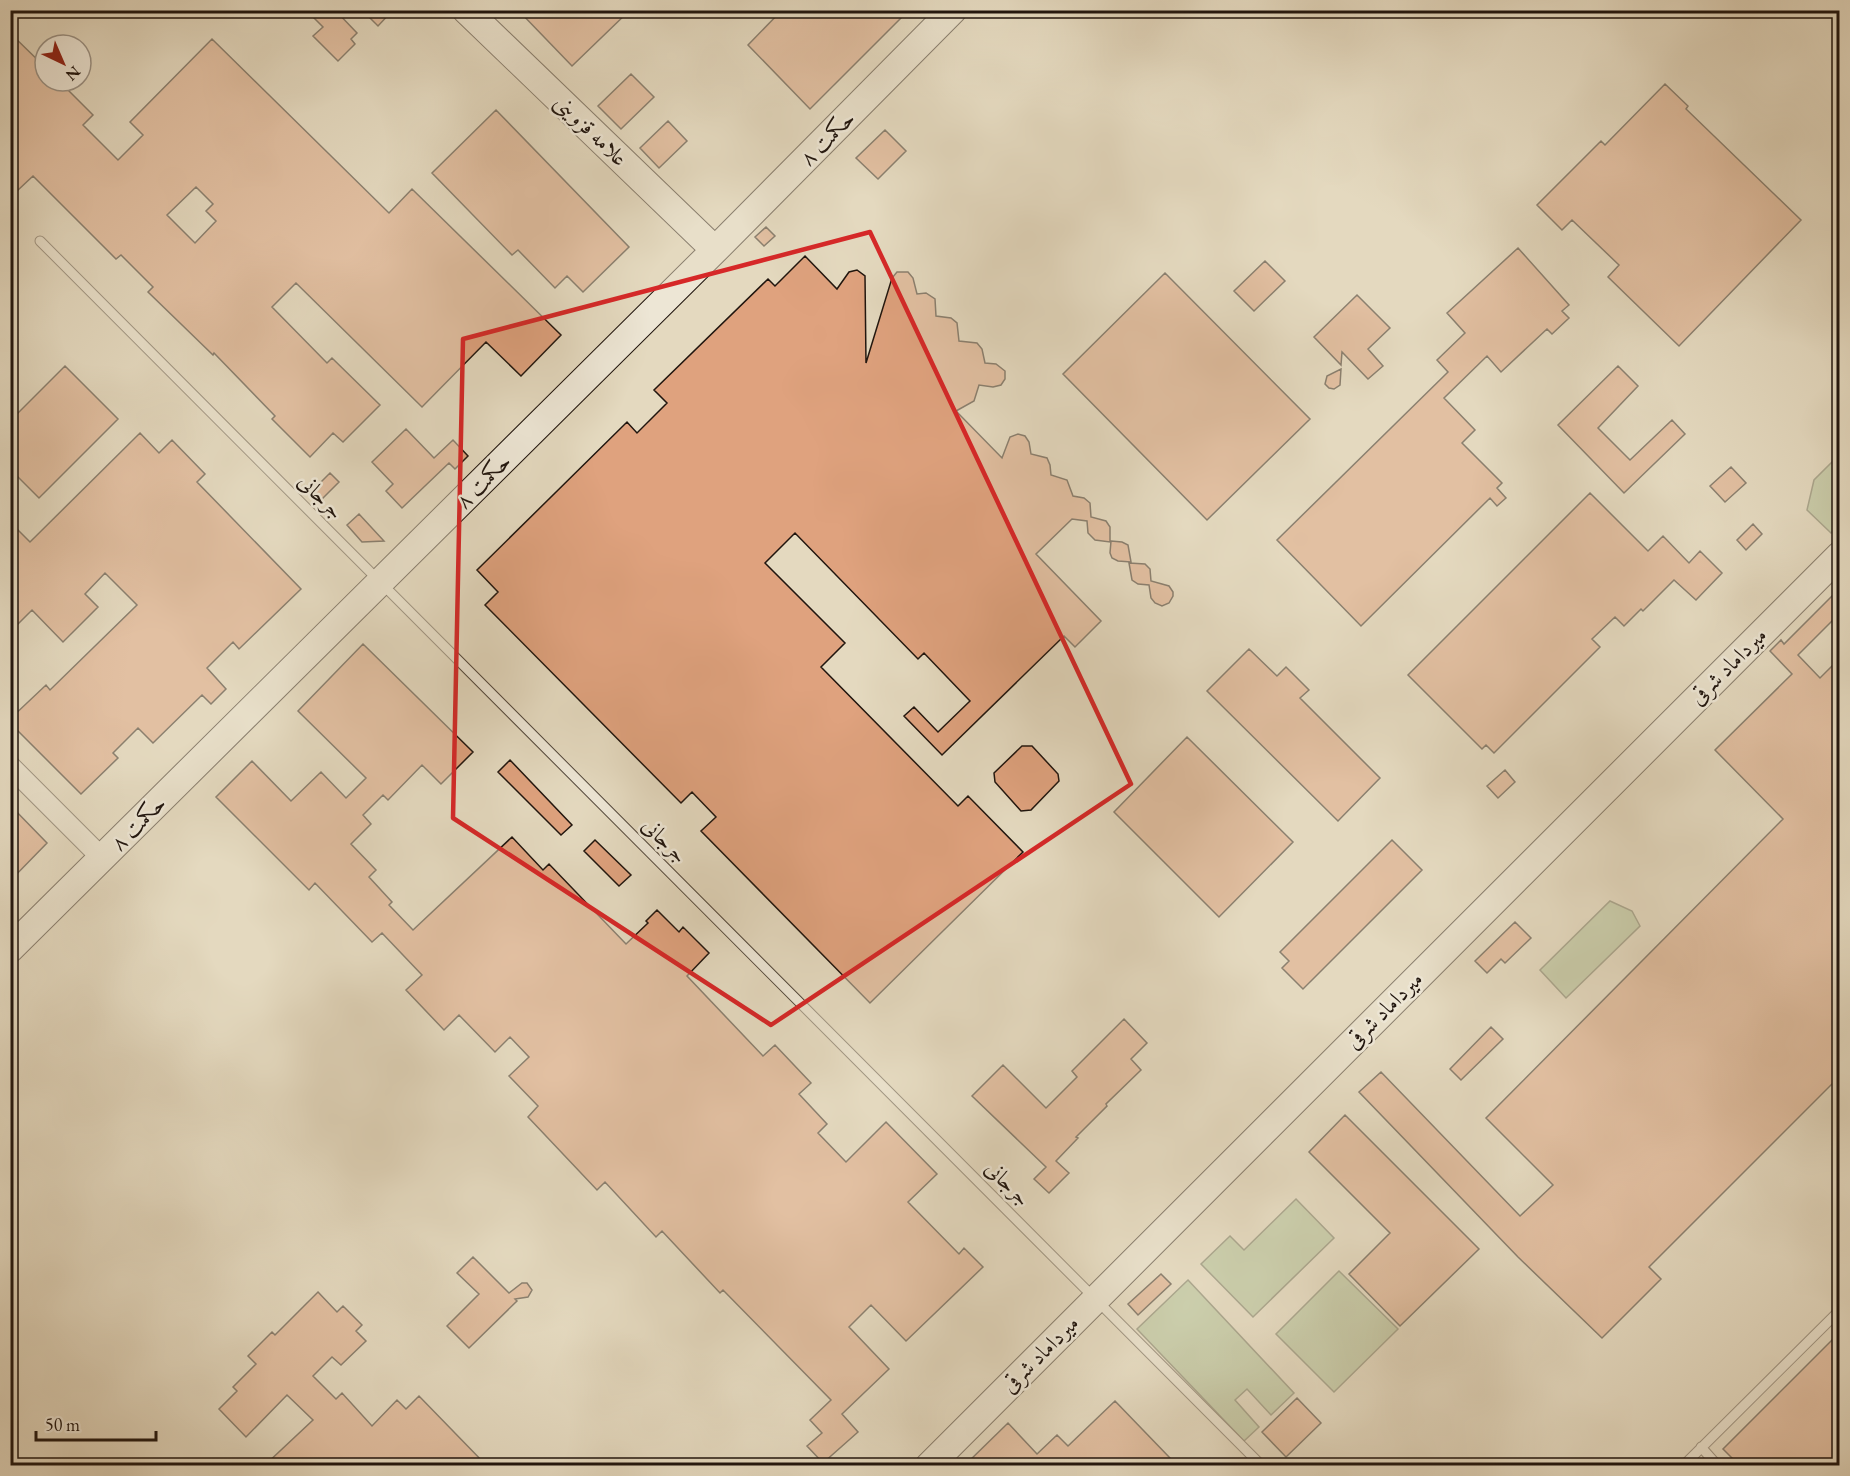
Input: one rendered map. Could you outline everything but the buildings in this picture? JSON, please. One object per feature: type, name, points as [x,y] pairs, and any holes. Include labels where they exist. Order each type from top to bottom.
[{"type":"street","name":"علامه قزوینی","points":[[466,10],[715,250]]},
{"type":"street","name":"حکمت ۸","points":[[10,949],[715,250],[953,10]]},
{"type":"street","name":"میرداماد شرقی","points":[[929,1466],[1839,555]]},
{"type":"street","points":[[10,766],[102,858]]},
{"type":"lane","name":"جرجانی","points":[[40,241],[1262,1466]]},
{"type":"lane","points":[[1683,1466],[1839,1310]]},
{"type":"lane","points":[[1701,1447],[1718,1466]]},
{"type":"highlighted area","points":[[870,232],[1131,784],[771,1025],[453,818],[463,339]]},
{"type":"green space","points":[[1839,455],[1839,525],[1831,533],[1807,510],[1814,480]]},
{"type":"green space","points":[[1610,901],[1632,911],[1640,926],[1566,998],[1540,970]]},
{"type":"green space","points":[[1296,1199],[1334,1238],[1253,1317],[1201,1264],[1230,1236],[1244,1250]]},
{"type":"green space","points":[[1339,1271],[1398,1329],[1334,1392],[1276,1334]]},
{"type":"green space","points":[[1188,1280],[1294,1393],[1271,1415],[1247,1389],[1235,1400],[1259,1427],[1244,1441],[1137,1329]]}]
